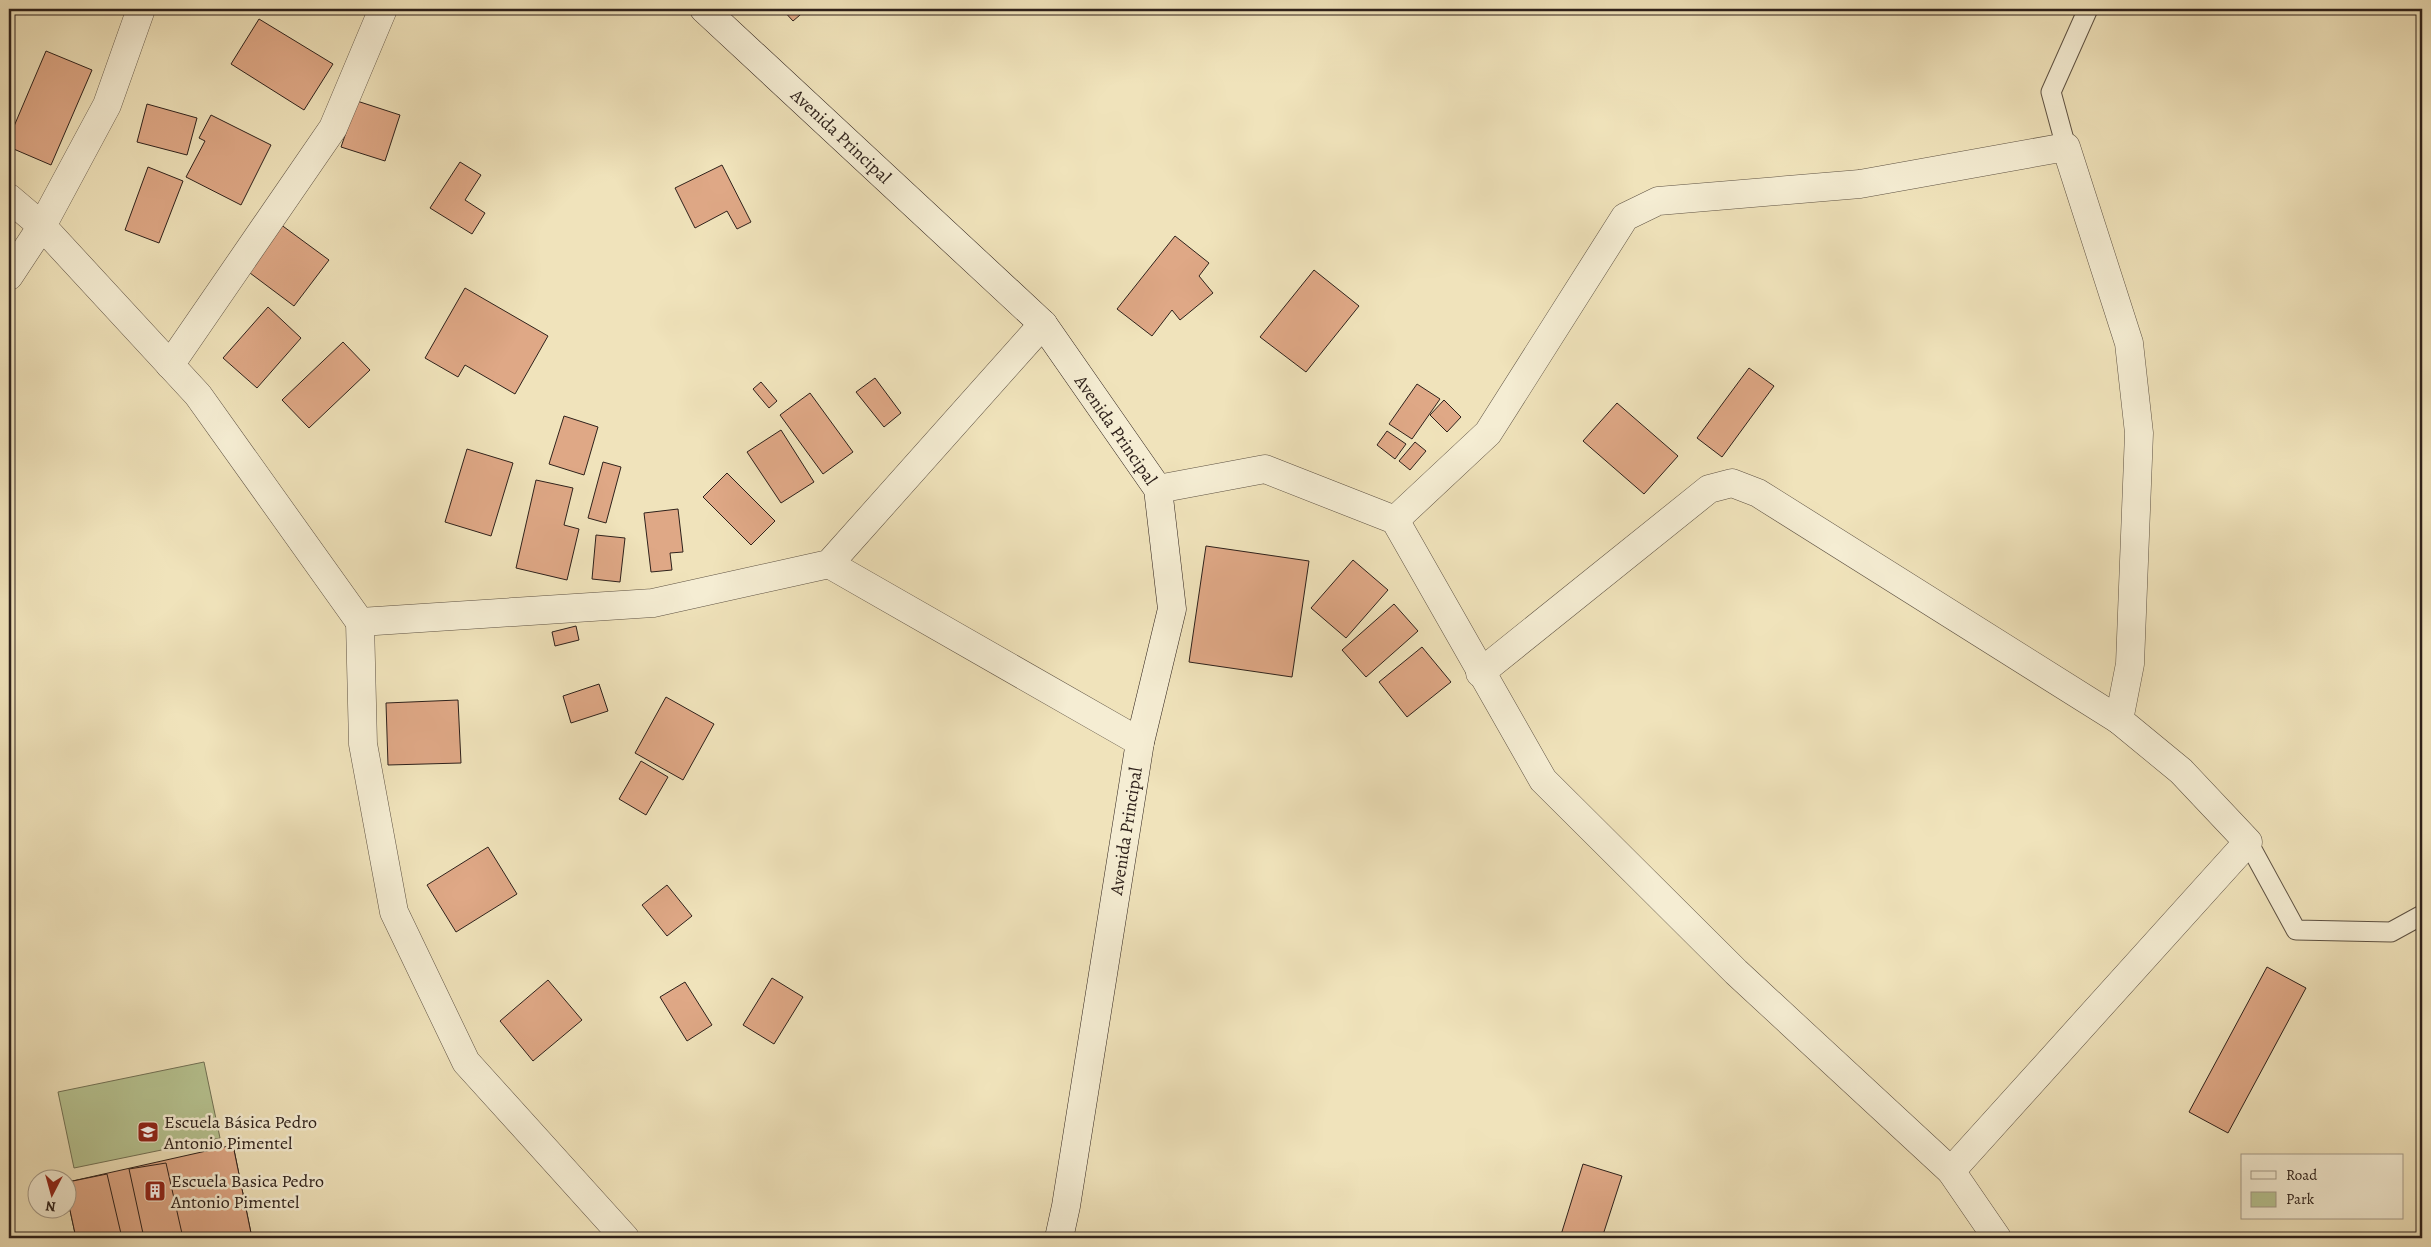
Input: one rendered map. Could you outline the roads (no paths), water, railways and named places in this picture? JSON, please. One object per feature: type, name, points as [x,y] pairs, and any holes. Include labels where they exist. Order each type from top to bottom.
[{"type":"street","points":[[9,276],[42,226],[107,105],[141,9]]},
{"type":"street","points":[[170,365],[333,128],[383,9]]},
{"type":"street","name":"Avenida Principal","points":[[704,9],[1043,324],[1158,489],[1172,609],[1140,742],[1066,1206],[1059,1238]]},
{"type":"street","points":[[1395,520],[1488,433],[1625,217],[1658,201],[1860,184],[2066,147],[2129,343],[2139,433],[2130,664],[2119,720]]},
{"type":"street","points":[[9,198],[42,226],[198,395],[360,622],[363,744],[394,912],[466,1062],[625,1238]]},
{"type":"street","points":[[360,622],[653,603],[828,564],[1043,324]]},
{"type":"street","points":[[1158,489],[1265,469],[1395,520],[1480,673],[1543,780],[1736,972],[1951,1171],[1997,1238]]},
{"type":"street","points":[[1480,673],[1710,489],[1732,483],[1758,493],[2119,720],[2181,771],[2248,842],[1951,1171]]},
{"type":"street","points":[[828,564],[1140,742]]},
{"type":"lane","points":[[2066,147],[2050,92],[2088,9]]},
{"type":"lane","points":[[2248,842],[2296,930],[2392,932],[2422,915]]},
{"type":"place","name":"Escuela Básica Pedro Antonio Pimentel","points":[[148,1132]]},
{"type":"place","name":"Escuela Basica Pedro Antonio Pimentel","points":[[155,1191]]}]
